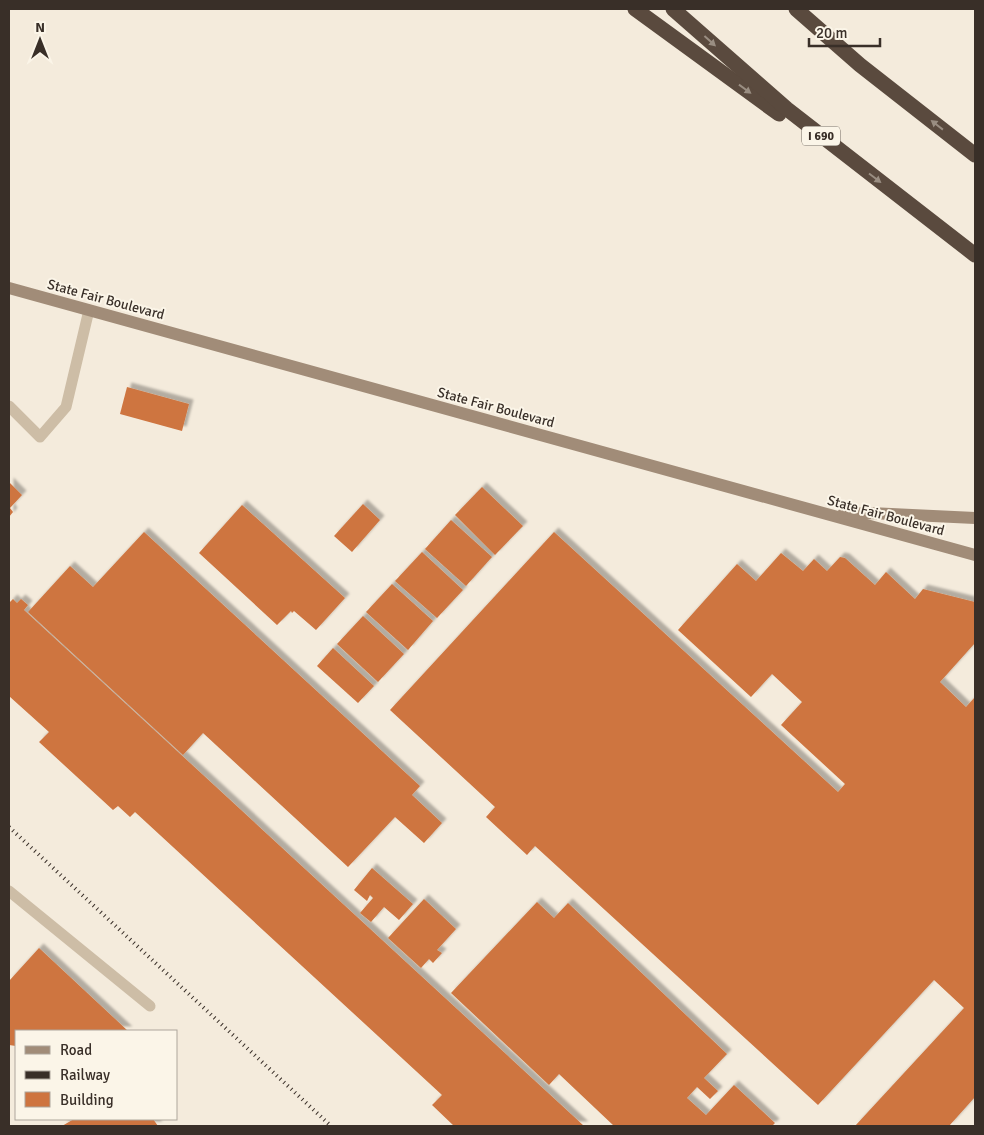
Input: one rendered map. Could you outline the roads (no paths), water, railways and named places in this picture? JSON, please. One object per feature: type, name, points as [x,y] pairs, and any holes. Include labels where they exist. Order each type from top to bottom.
[{"type":"highway","points":[[635,9],[794,125],[853,161]]},
{"type":"highway","name":"I 690","points":[[674,9],[787,109],[975,255]]},
{"type":"highway","points":[[796,9],[860,65],[975,155]]},
{"type":"main road","name":"State Fair Boulevard","points":[[9,288],[975,555]]},
{"type":"main road","points":[[830,515],[870,514],[975,518]]},
{"type":"lane","points":[[9,406],[40,437],[66,407],[89,310]]},
{"type":"lane","points":[[9,891],[150,1006]]},
{"type":"railway","points":[[9,827],[331,1126]]}]
